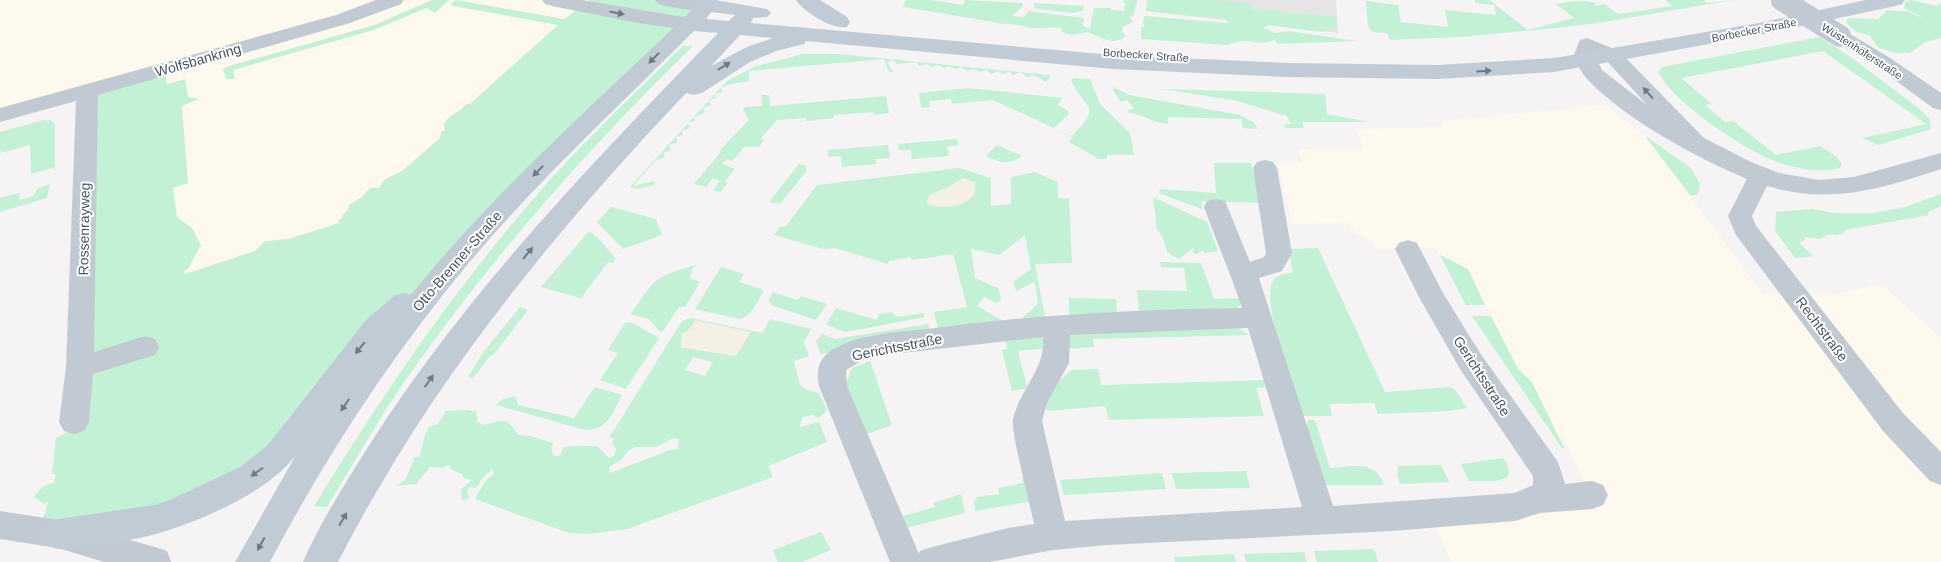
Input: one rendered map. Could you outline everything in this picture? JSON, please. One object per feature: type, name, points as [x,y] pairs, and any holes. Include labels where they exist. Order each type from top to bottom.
[{"type":"street","name":"Wolfsbankring","points":[[0,115],[88,92],[344,19],[394,0]]},
{"type":"street","points":[[552,0],[638,17],[689,24]]},
{"type":"street","points":[[665,0],[710,2]]},
{"type":"street","points":[[594,178],[682,97],[729,63],[756,50],[831,29],[806,0]]},
{"type":"street","name":"Wüstenhöferstraße","points":[[1782,0],[1883,62],[1941,103]]},
{"type":"street","name":"Borbecker Straße","points":[[1543,66],[1585,52],[1687,29],[1842,0]]},
{"type":"street","name":"Borbecker Straße","points":[[831,29],[1100,51],[1256,60],[1430,59],[1585,52],[1612,55],[1802,21],[1895,0]]},
{"type":"street","name":"Otto-Brenner-Straße","points":[[252,562],[301,476],[353,394],[400,330],[460,255],[538,171],[710,2]]},
{"type":"street","name":"Borbecker Straße","points":[[710,2],[749,13],[831,29],[1074,59],[1202,67],[1413,73],[1543,66],[1578,72],[1598,79]]},
{"type":"street","points":[[320,562],[371,472],[441,364],[497,290],[594,178],[674,90],[749,13]]},
{"type":"street","name":"Borbecker Straße","points":[[689,24],[749,13]]},
{"type":"street","points":[[1585,52],[1598,79],[1648,116],[1728,161],[1762,175],[1800,186],[1840,188],[1868,184],[1941,161]]},
{"type":"street","points":[[1612,55],[1694,141]]},
{"type":"street","name":"Rossenrayweg","points":[[74,422],[80,367],[88,92]]},
{"type":"street","points":[[1244,273],[1273,264],[1279,253],[1264,168]]},
{"type":"street","name":"Rechtstraße","points":[[1762,175],[1740,216],[1746,229],[1893,422],[1941,472]]},
{"type":"street","points":[[1216,207],[1236,261],[1244,273],[1293,424],[1321,520]]},
{"type":"street","name":"Gerichtsstraße","points":[[1408,249],[1432,297],[1470,361],[1547,470],[1550,481],[1548,489],[1540,499]]},
{"type":"street","points":[[58,534],[154,520],[209,499],[260,471],[285,447],[376,328],[460,255]]},
{"type":"street","name":"Gerichtsstraße","points":[[906,562],[833,386],[830,374],[832,366],[843,357],[884,346],[1013,328],[1170,319],[1259,318]]},
{"type":"street","points":[[1053,536],[1027,421],[1033,402],[1054,363],[1057,343],[1055,326]]},
{"type":"street","points":[[80,367],[145,347]]},
{"type":"street","points":[[932,562],[1008,543],[1053,536],[1107,531],[1321,520],[1515,507],[1540,499],[1592,495]]},
{"type":"street","points":[[0,525],[58,534],[155,562]]},
{"type":"shaded area","points":[[0,0],[589,0],[564,19],[475,98],[452,128],[344,222],[184,274],[173,188],[165,70],[0,114]]},
{"type":"shaded area","points":[[1147,0],[1336,0],[1338,33],[1146,11]]},
{"type":"shaded area","points":[[1605,105],[1645,136],[1763,294],[1835,294],[1881,284],[1941,338],[1941,562],[1451,562],[1430,514],[1591,494],[1563,438],[1559,438],[1532,382],[1518,369],[1468,269],[1440,255],[1435,248],[1378,249],[1373,241],[1355,232],[1347,223],[1292,224],[1278,164],[1302,163],[1298,149],[1364,148],[1355,129],[1444,127],[1442,121]]},
{"type":"green space","points":[[432,0],[449,0],[435,13],[426,8],[374,30],[233,70],[235,79],[226,79],[223,69],[229,66],[374,25]]},
{"type":"green space","points":[[456,0],[565,19],[589,0],[712,0],[670,42],[324,417],[173,514],[42,522],[48,502],[44,504],[34,497],[42,488],[54,483],[56,474],[52,474],[56,438],[69,431],[87,92],[165,70],[167,84],[185,79],[188,97],[199,99],[182,106],[188,183],[173,188],[177,217],[192,228],[201,245],[188,269],[184,271],[185,274],[255,251],[265,241],[288,239],[339,223],[339,220],[344,216],[342,215],[348,210],[349,205],[362,197],[370,188],[379,188],[385,179],[402,171],[440,138],[441,132],[445,130],[444,124],[449,117],[466,104],[470,104],[558,25],[453,6],[451,4]]},
{"type":"green space","points":[[906,0],[932,0],[963,5],[965,0],[1023,3],[1022,7],[1012,16],[1024,17],[1028,11],[1084,18],[1083,26],[1090,29],[1094,8],[1111,8],[1111,10],[1124,11],[1124,0],[1137,0],[1134,15],[1130,17],[1133,22],[1123,27],[1122,31],[1126,36],[1116,41],[1111,41],[1087,32],[1072,35],[1062,32],[1061,28],[1024,27],[903,7]]},
{"type":"green space","points":[[1148,0],[1217,0],[1252,4],[1252,9],[1337,17],[1335,29],[1321,32],[1269,25],[1263,28],[1275,33],[1289,31],[1356,41],[1278,44],[1274,40],[1261,43],[1240,41],[1226,45],[1141,39],[1141,27],[1145,26],[1143,24],[1144,16],[1229,23],[1225,19],[1146,11]]},
{"type":"green space","points":[[1475,0],[1489,0],[1528,30],[1574,18],[1556,4],[1566,2],[1592,2],[1596,3],[1595,6],[1604,4],[1618,14],[1673,6],[1665,0],[1703,0],[1707,3],[1734,0],[1591,24],[1460,37],[1390,40],[1387,33],[1372,32],[1368,26],[1366,1],[1398,5],[1401,22],[1448,27],[1445,10],[1496,15],[1494,5],[1475,3]]},
{"type":"green space","points":[[1911,0],[1937,6],[1941,3],[1941,38],[1926,42],[1910,53],[1895,53],[1879,48],[1869,35],[1856,32],[1846,23],[1848,18],[1878,19],[1887,10],[1909,12],[1929,21],[1904,8],[1905,2]]},
{"type":"green space","points":[[1034,3],[1084,6],[1083,11],[1073,13],[1034,8]]},
{"type":"green space","points":[[1820,37],[1855,60],[1922,111],[1930,120],[1931,129],[1879,145],[1862,138],[1926,124],[1823,51],[1681,78],[1712,104],[1705,105],[1725,122],[1733,121],[1776,155],[1820,146],[1837,157],[1842,165],[1840,168],[1832,170],[1797,168],[1759,154],[1709,123],[1678,97],[1658,72],[1662,67]]},
{"type":"green space","points":[[683,46],[693,46],[580,163],[474,287],[398,391],[327,507],[314,506],[416,350],[500,239],[566,162]]},
{"type":"green space","points":[[803,54],[838,54],[1021,72],[1013,75],[1010,72],[1002,74],[999,71],[991,74],[986,70],[979,72],[974,69],[968,71],[961,67],[955,69],[950,66],[944,68],[938,65],[932,67],[927,64],[920,66],[916,62],[897,64],[893,60],[887,63],[894,72],[889,72],[884,59],[749,71],[749,81],[730,84],[721,88],[722,92],[715,94],[727,81],[756,66]]},
{"type":"green space","points":[[1021,72],[1049,75],[1051,77],[1046,82],[1034,75],[1027,77]]},
{"type":"green space","points":[[1074,78],[1090,79],[1100,104],[1130,133],[1134,155],[1107,155],[1107,159],[1099,159],[1069,142],[1073,137],[1053,129],[1072,136],[1087,118],[1089,107],[1076,90],[1071,80]]},
{"type":"green space","points":[[1114,87],[1129,95],[1240,115],[1253,122],[1258,129],[1243,128],[1241,119],[1168,117],[1168,124],[1157,122],[1129,113],[1128,110],[1134,108],[1127,100],[1121,102],[1113,90]]},
{"type":"green space","points":[[968,88],[1063,98],[1057,105],[1067,110],[1069,114],[1054,128],[993,100],[952,104],[951,99],[929,101],[930,107],[921,108],[919,93]]},
{"type":"green space","points":[[1162,89],[1325,94],[1327,114],[1369,122],[1302,122],[1304,128],[1285,128],[1284,124],[1291,124],[1287,116],[1233,100]]},
{"type":"green space","points":[[715,94],[716,98],[709,101],[711,105],[703,108],[705,112],[694,117]]},
{"type":"green space","points":[[762,95],[769,95],[770,106],[886,96],[889,113],[874,115],[874,112],[834,115],[834,118],[806,121],[806,118],[777,120],[761,138],[764,140],[759,147],[744,147],[732,161],[727,159],[722,164],[735,169],[725,181],[728,183],[720,192],[713,190],[720,181],[713,178],[706,187],[694,184],[721,149],[749,120],[743,110],[745,107],[762,106]]},
{"type":"green space","points":[[44,120],[51,120],[55,124],[55,167],[31,174],[30,145],[0,153],[0,132]]},
{"type":"green space","points":[[688,123],[690,128],[682,131],[683,135],[676,137],[678,142],[669,145],[671,150],[663,153],[665,157],[656,160],[633,186],[655,181],[653,185],[637,189],[630,187]]},
{"type":"green space","points":[[1645,136],[1691,168],[1700,184],[1698,194],[1691,196]]},
{"type":"green space","points":[[957,139],[959,145],[947,147],[949,156],[912,159],[911,150],[899,150],[898,144]]},
{"type":"green space","points":[[888,145],[890,158],[876,159],[876,164],[842,167],[841,156],[828,157],[828,150]]},
{"type":"green space","points":[[997,145],[1022,156],[1013,161],[1004,162],[986,156]]},
{"type":"green space","points":[[1214,163],[1251,163],[1260,203],[1201,201],[1202,209],[1159,193],[1160,189],[1216,193]]},
{"type":"green space","points":[[799,164],[806,166],[807,170],[780,204],[769,202]]},
{"type":"green space","points":[[959,168],[991,178],[991,206],[1011,204],[1011,177],[1035,172],[1058,182],[1058,198],[1069,199],[1072,263],[1035,264],[1045,317],[1025,319],[1023,317],[1038,304],[1035,282],[1016,291],[1013,282],[1031,269],[1025,235],[999,255],[971,249],[975,278],[998,288],[1001,300],[996,303],[984,297],[977,306],[1003,321],[938,329],[934,312],[967,307],[953,254],[912,260],[911,257],[889,261],[888,264],[835,248],[823,249],[774,235],[780,227],[786,226],[817,185]]},
{"type":"green space","points":[[50,184],[47,198],[0,212],[0,198],[19,193],[20,200],[33,196],[37,189]]},
{"type":"green space","points":[[1941,194],[1941,206],[1927,213],[1929,215],[1845,230],[1841,234],[1830,234],[1820,239],[1804,237],[1805,240],[1799,243],[1813,256],[1795,258],[1775,231],[1776,212],[1812,209],[1834,213],[1873,213],[1905,207]]},
{"type":"green space","points":[[1153,197],[1207,222],[1218,251],[1205,253],[1202,250],[1197,254],[1193,253],[1193,248],[1179,259],[1168,253],[1162,236],[1157,229]]},
{"type":"green space","points":[[611,207],[656,219],[662,235],[623,249],[597,222]]},
{"type":"green space","points":[[589,231],[601,241],[616,259],[612,263],[608,262],[581,298],[541,287]]},
{"type":"green space","points":[[1318,248],[1385,392],[1450,387],[1455,390],[1467,408],[1449,411],[1378,414],[1374,403],[1329,404],[1332,416],[1302,416],[1280,347],[1271,307],[1270,292],[1273,281],[1277,277],[1293,272],[1288,249]]},
{"type":"green space","points":[[1440,255],[1468,269],[1485,305],[1466,305]]},
{"type":"green space","points":[[1160,262],[1201,263],[1214,299],[1242,298],[1240,305],[1236,309],[1139,311],[1137,290],[1187,291],[1184,268],[1161,267]]},
{"type":"green space","points":[[697,265],[692,269],[690,278],[700,282],[685,307],[679,307],[663,331],[660,332],[649,319],[631,314],[657,280]]},
{"type":"green space","points":[[721,267],[744,274],[739,282],[764,290],[748,315],[740,319],[695,309]]},
{"type":"green space","points":[[773,292],[798,300],[801,296],[827,304],[816,320],[771,305],[772,303],[768,301]]},
{"type":"green space","points":[[1069,298],[1116,299],[1117,312],[1069,315]]},
{"type":"green space","points":[[520,307],[527,310],[525,314],[495,353],[488,358],[472,378],[468,377],[484,351]]},
{"type":"green space","points":[[836,308],[877,320],[879,314],[892,312],[896,317],[923,313],[925,317],[846,332],[826,325]]},
{"type":"green space","points":[[1472,316],[1491,316],[1518,369],[1532,382],[1564,448],[1562,448]]},
{"type":"green space","points":[[690,318],[762,333],[770,319],[811,329],[804,342],[809,356],[794,361],[800,385],[807,390],[819,393],[827,410],[819,418],[811,415],[802,417],[800,427],[819,422],[827,442],[768,466],[773,477],[627,529],[589,534],[569,533],[475,499],[486,480],[494,474],[492,469],[480,481],[479,485],[475,488],[470,487],[467,491],[469,498],[462,501],[461,489],[472,480],[464,478],[462,474],[452,470],[448,465],[442,468],[430,467],[416,484],[396,486],[405,480],[415,457],[420,456],[425,434],[429,427],[438,424],[446,411],[467,410],[476,412],[478,422],[483,425],[500,421],[507,422],[511,424],[518,435],[531,436],[553,443],[551,449],[554,456],[560,456],[564,447],[568,446],[597,446],[609,458],[614,456],[616,449],[612,442],[614,438],[609,438],[682,321]],"holes":[[[687,332],[736,356],[681,347],[682,333]],[[693,357],[713,362],[705,376],[685,370]],[[673,438],[679,439],[678,449],[670,450],[610,473],[609,467],[621,460],[628,451],[635,447],[656,447]]]},
{"type":"green space","points":[[631,322],[659,338],[626,389],[600,380],[618,353],[608,350],[625,323]]},
{"type":"green space","points":[[929,324],[929,331],[821,354],[816,341],[822,334],[835,339]]},
{"type":"green space","points":[[1238,328],[1249,335],[1093,339],[1094,347],[1067,349],[1067,334]]},
{"type":"green space","points":[[1045,335],[1048,348],[1018,351],[1027,388],[1012,391],[1002,350],[1007,349],[1005,340]]},
{"type":"green space","points":[[870,361],[892,425],[867,434],[846,384],[852,368]]},
{"type":"green space","points":[[1098,369],[1101,385],[1267,380],[1269,387],[1256,388],[1264,416],[1109,420],[1105,406],[1047,411],[1045,406],[1057,383],[1071,370]]},
{"type":"green space","points":[[595,387],[622,395],[612,414],[604,424],[593,429],[585,430],[496,405],[501,400],[515,396],[518,405],[574,418]]},
{"type":"green space","points":[[1308,420],[1315,420],[1330,468],[1362,466],[1369,468],[1375,471],[1384,485],[1325,485],[1307,427]]},
{"type":"green space","points":[[1503,458],[1507,463],[1509,473],[1506,478],[1496,481],[1469,481],[1461,464]]},
{"type":"green space","points":[[1441,465],[1449,482],[1400,484],[1397,475],[1398,466]]},
{"type":"green space","points":[[1246,471],[1250,488],[1176,489],[1172,473]]},
{"type":"green space","points":[[1162,473],[1166,489],[1064,495],[1060,480]]},
{"type":"green space","points":[[1022,477],[1028,477],[1034,501],[975,511],[974,502],[977,497],[999,494],[998,488],[1023,483]]},
{"type":"green space","points":[[961,494],[965,513],[906,528],[903,516],[935,507],[933,503]]},
{"type":"green space","points":[[821,532],[831,550],[802,562],[778,562],[773,550]]},
{"type":"green space","points":[[1374,549],[1378,562],[1317,562],[1314,551]]},
{"type":"green space","points":[[1304,552],[1307,562],[1246,562],[1244,554]]},
{"type":"green space","points":[[1234,554],[1236,562],[1175,562],[1174,557]]},
{"type":"sand","points":[[962,178],[975,182],[975,193],[966,202],[946,207],[927,204],[929,195],[949,187]]},
{"type":"sand","points":[[695,320],[751,332],[736,356],[681,347],[682,333],[687,332]]}]
